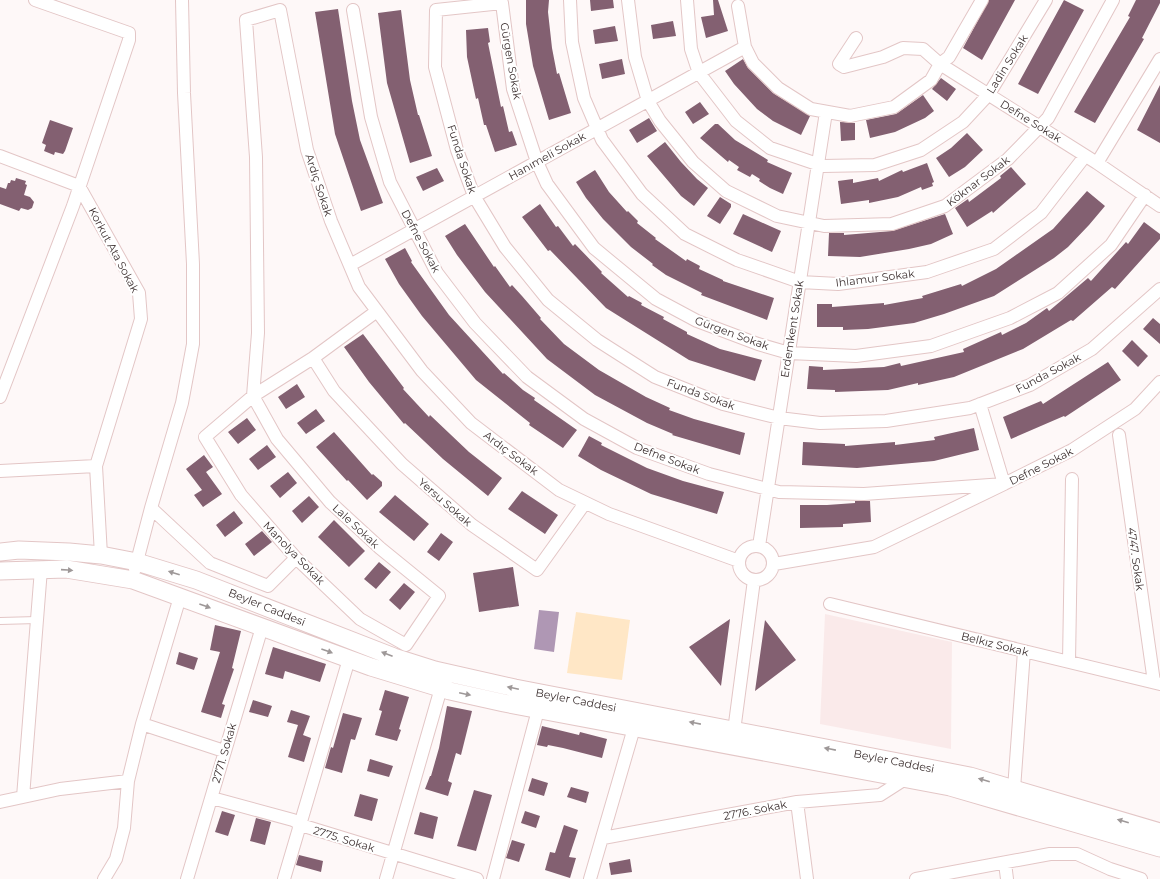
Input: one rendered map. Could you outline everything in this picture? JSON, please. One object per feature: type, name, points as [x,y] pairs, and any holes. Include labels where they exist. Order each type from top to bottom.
[{"type":"main road","name":"Beyler Caddesi","points":[[0,552],[19,550],[101,555],[137,562],[196,580],[394,657],[435,670],[515,688],[636,720],[733,738],[970,776],[1160,832]]},
{"type":"main road","name":"Beyler Caddesi","points":[[0,571],[66,569],[133,580],[349,659],[441,688],[538,710],[636,720]]},
{"type":"main road","name":"Beyler Caddesi","points":[[733,738],[905,779],[950,787],[1160,848]]},
{"type":"street","points":[[0,397],[79,186],[129,40],[129,33],[35,0]]},
{"type":"street","points":[[133,580],[151,508],[182,403],[193,344],[193,264],[184,93],[182,0]]},
{"type":"street","name":"Ihlamur Sokak","points":[[570,0],[572,42],[584,98],[602,140],[642,194],[685,234],[736,260],[800,282],[838,284],[927,272],[994,249],[1041,213],[1085,156]]},
{"type":"street","name":"Köknar Sokak","points":[[628,0],[635,57],[648,101],[660,121],[693,162],[726,191],[777,216],[824,226],[892,224],[945,206],[1008,159],[1048,118],[1113,0]]},
{"type":"street","name":"Ladin Sokak","points":[[687,0],[691,49],[699,73],[736,121],[770,148],[823,166],[875,165],[921,150],[963,122],[989,94],[1046,0]]},
{"type":"street","points":[[738,6],[745,48],[753,63],[778,88],[811,109],[850,116],[894,107],[931,80],[940,64],[950,57],[982,0]]},
{"type":"street","name":"Gürgen Sokak","points":[[436,10],[502,3],[513,89],[537,162],[547,184],[594,248],[656,299],[697,322],[758,344],[789,353],[856,356],[931,346],[1010,318],[1058,293],[1111,245],[1145,195]]},
{"type":"street","name":"Ardıç Sokak","points":[[253,396],[258,333],[256,158],[246,20],[280,10],[307,150],[331,221],[359,286],[422,371],[471,423],[559,490],[609,514],[739,560]]},
{"type":"street","name":"Defne Sokak","points":[[353,10],[371,117],[390,182],[437,273],[475,322],[527,377],[584,419],[637,448],[709,474],[780,492],[864,494],[1004,484],[1085,442],[1135,409],[1160,382]]},
{"type":"street","name":"Funda Sokak","points":[[436,10],[435,67],[456,150],[474,196],[505,247],[548,300],[597,340],[655,377],[723,404],[779,418],[820,423],[886,421],[970,408],[1030,385],[1092,350],[1160,289]]},
{"type":"street","name":"Defne Sokak","points":[[856,38],[839,64],[844,67],[883,57],[903,48],[923,49],[940,64],[1040,126],[1145,195],[1159,201]]},
{"type":"street","name":"Hanımeli Sokak","points":[[350,265],[745,48]]},
{"type":"street","points":[[1097,163],[1160,59]]},
{"type":"street","name":"Erdemkent Sokak","points":[[759,546],[826,112]]},
{"type":"street","points":[[0,156],[79,186]]},
{"type":"street","name":"Korkut Ata Sokak","points":[[79,186],[139,293],[141,319],[96,466]]},
{"type":"street","points":[[253,396],[313,358],[377,311]]},
{"type":"street","name":"Yersu Sokak","points":[[313,358],[334,391],[402,464],[472,525],[537,570],[585,502]]},
{"type":"street","name":"Manolya Sokak","points":[[253,396],[205,437],[241,495],[296,558],[360,619],[406,645]]},
{"type":"street","name":"Lale Sokak","points":[[253,396],[277,439],[330,502],[380,548],[439,596],[406,645]]},
{"type":"street","points":[[774,564],[874,547],[1004,484],[980,404]]},
{"type":"street","name":"4747. Sokak","points":[[1119,435],[1157,683]]},
{"type":"street","points":[[0,471],[96,466],[101,555]]},
{"type":"street","points":[[1069,662],[1072,479]]},
{"type":"street","points":[[151,508],[210,563],[268,586],[296,558]]},
{"type":"street","points":[[753,546],[759,546],[764,547],[771,554],[774,564],[770,574],[760,580],[754,580],[745,576],[739,566],[739,560],[744,551],[753,546]]},
{"type":"street","points":[[23,797],[41,569]]},
{"type":"street","points":[[733,738],[754,580]]},
{"type":"street","points":[[104,879],[116,859],[124,828],[128,781],[142,724],[180,597]]},
{"type":"street","name":"Belkız Sokak","points":[[830,604],[1157,683]]},
{"type":"street","name":"2771. Sokak","points":[[187,879],[262,627]]},
{"type":"street","points":[[1014,789],[1024,651]]},
{"type":"street","points":[[284,879],[349,659]]},
{"type":"street","points":[[386,879],[392,853],[441,688]]},
{"type":"street","points":[[493,879],[538,710]]},
{"type":"street","points":[[590,879],[636,720]]},
{"type":"street","points":[[142,724],[224,751]]},
{"type":"street","name":"2776. Sokak","points":[[603,838],[797,802],[880,794],[905,779]]},
{"type":"street","points":[[0,802],[60,789],[128,781]]},
{"type":"street","name":"2775. Sokak","points":[[212,798],[293,820],[300,824],[477,879]]},
{"type":"street","points":[[797,802],[806,879]]},
{"type":"street","points":[[916,879],[1050,854],[1077,854],[1110,874],[1141,879]]},
{"type":"street","points":[[1006,863],[1008,879]]},
{"type":"lane","points":[[0,621],[37,620]]},
{"type":"shaded area","points":[[539,610],[559,612],[554,652],[534,649]]},
{"type":"shaded area","points":[[576,612],[630,620],[622,680],[567,673]]},
{"type":"shaded area","points":[[825,614],[952,642],[951,749],[820,724]]},
{"type":"building","points":[[526,0],[549,0],[548,12],[552,48],[557,74],[559,73],[571,113],[549,120],[533,66],[526,24]]},
{"type":"building","points":[[590,0],[613,0],[614,8],[591,11]]},
{"type":"building","points":[[713,0],[718,0],[728,31],[706,38],[701,17],[714,15]]},
{"type":"building","points":[[989,0],[1015,0],[982,60],[963,48]]},
{"type":"building","points":[[1064,0],[1084,10],[1038,94],[1018,84]]},
{"type":"building","points":[[1136,0],[1160,0],[1160,3],[1142,38],[1144,39],[1095,123],[1074,112],[1130,17],[1128,16]]},
{"type":"building","points":[[338,9],[352,101],[360,140],[383,203],[361,211],[335,134],[315,12]]},
{"type":"building","points":[[401,10],[410,80],[418,115],[432,156],[410,163],[387,83],[378,13]]},
{"type":"building","points":[[673,21],[676,36],[653,39],[651,25]]},
{"type":"building","points":[[615,26],[618,41],[595,44],[593,30]]},
{"type":"building","points":[[488,28],[490,42],[488,43],[501,107],[503,106],[509,132],[512,131],[517,145],[495,152],[486,125],[484,125],[478,98],[476,99],[467,57],[466,30]]},
{"type":"building","points":[[622,59],[625,74],[602,79],[599,64]]},
{"type":"building","points":[[743,59],[748,68],[773,93],[810,116],[801,135],[773,121],[757,109],[734,84],[725,71]]},
{"type":"building","points":[[941,78],[956,89],[947,101],[932,89]]},
{"type":"building","points":[[1160,85],[1160,143],[1137,130]]},
{"type":"building","points":[[923,95],[934,111],[925,118],[895,132],[870,138],[866,120],[896,114]]},
{"type":"building","points":[[700,102],[709,114],[693,124],[685,112]]},
{"type":"building","points":[[649,118],[657,131],[637,143],[629,130]]},
{"type":"building","points":[[50,120],[73,128],[63,154],[55,152],[54,155],[44,151],[46,145],[42,143]]},
{"type":"building","points":[[840,122],[855,123],[855,140],[841,141]]},
{"type":"building","points":[[715,124],[718,124],[735,140],[768,160],[767,162],[792,173],[783,194],[759,181],[760,179],[752,174],[750,177],[737,170],[739,167],[729,160],[728,162],[700,138]]},
{"type":"building","points":[[967,133],[983,150],[965,167],[949,177],[936,158],[951,148]]},
{"type":"building","points":[[665,142],[681,162],[708,188],[694,206],[681,196],[647,156]]},
{"type":"building","points":[[927,163],[934,182],[932,183],[933,186],[922,190],[921,187],[898,197],[869,203],[869,200],[841,204],[838,181],[853,179],[853,183],[878,178],[879,181],[902,170],[903,172]]},
{"type":"building","points":[[1011,167],[1026,184],[993,213],[992,211],[967,227],[955,208],[968,199],[969,202],[1001,178],[1000,176]]},
{"type":"building","points":[[437,168],[444,181],[423,191],[416,177]]},
{"type":"building","points":[[595,170],[609,192],[627,212],[628,211],[638,221],[637,223],[656,238],[655,239],[686,261],[687,259],[700,266],[699,269],[723,281],[774,298],[767,320],[701,295],[702,293],[666,275],[631,247],[603,219],[586,198],[576,182]]},
{"type":"building","points":[[16,178],[26,181],[25,184],[27,185],[24,195],[30,197],[34,202],[32,208],[28,210],[21,208],[19,211],[0,204],[0,187],[6,189],[8,183],[10,183],[11,180],[15,181]]},
{"type":"building","points":[[1087,191],[1105,206],[1089,225],[1068,247],[1054,258],[994,296],[914,323],[868,329],[843,330],[843,327],[817,327],[817,304],[832,304],[832,307],[884,303],[884,305],[923,298],[922,296],[961,284],[962,286],[996,269],[1053,229]]},
{"type":"building","points":[[720,197],[731,204],[731,207],[720,224],[707,216]]},
{"type":"building","points":[[540,204],[556,227],[558,226],[573,246],[575,244],[602,272],[601,273],[628,297],[629,296],[642,303],[641,305],[664,317],[663,319],[687,332],[687,334],[720,349],[762,360],[755,381],[689,360],[606,308],[550,250],[548,251],[522,217]]},
{"type":"building","points":[[743,214],[781,231],[772,252],[733,234]]},
{"type":"building","points":[[945,214],[953,234],[931,244],[860,257],[828,256],[829,233],[844,233],[844,235],[892,231]]},
{"type":"building","points":[[1144,222],[1160,234],[1160,239],[1115,289],[1112,287],[1073,321],[1071,320],[1023,349],[954,377],[918,385],[918,383],[888,390],[835,392],[835,390],[807,389],[809,366],[823,367],[823,370],[884,367],[900,363],[901,366],[964,352],[963,349],[1001,332],[1002,335],[1026,323],[1047,308],[1049,311],[1088,278],[1091,281],[1126,242],[1128,244]]},
{"type":"building","points":[[465,224],[494,267],[495,266],[510,287],[512,285],[541,318],[540,319],[564,344],[599,370],[646,397],[670,408],[669,410],[694,419],[745,433],[740,455],[672,435],[673,434],[647,423],[595,395],[547,359],[485,292],[457,255],[445,236]]},
{"type":"building","points":[[405,248],[412,261],[411,262],[449,315],[503,374],[504,373],[523,390],[535,398],[534,400],[577,430],[563,448],[529,425],[530,423],[476,380],[422,316],[399,284],[385,259]]},
{"type":"building","points":[[1153,318],[1160,324],[1160,344],[1143,329]]},
{"type":"building","points":[[363,334],[404,388],[403,389],[429,417],[430,415],[469,452],[502,478],[488,496],[443,459],[405,423],[404,424],[369,382],[344,347]]},
{"type":"building","points":[[1132,340],[1148,356],[1138,367],[1122,351]]},
{"type":"building","points":[[1108,362],[1121,380],[1065,417],[1064,416],[1011,439],[1003,417],[1041,401],[1043,404]]},
{"type":"building","points":[[297,384],[305,397],[286,409],[278,397]]},
{"type":"building","points":[[316,409],[325,421],[306,434],[297,423]]},
{"type":"building","points":[[247,418],[256,430],[238,444],[228,432]]},
{"type":"building","points":[[974,428],[979,450],[934,461],[857,468],[802,465],[803,442],[845,444],[845,446],[895,442],[895,445],[935,440],[934,437]]},
{"type":"building","points":[[334,432],[372,475],[373,474],[382,482],[382,486],[367,500],[348,480],[347,481],[316,447]]},
{"type":"building","points":[[589,436],[602,443],[601,445],[647,468],[683,481],[724,492],[717,514],[651,494],[601,470],[578,456]]},
{"type":"building","points":[[267,445],[276,457],[258,470],[249,459]]},
{"type":"building","points":[[204,455],[213,467],[206,472],[222,494],[203,507],[194,495],[202,490],[186,469]]},
{"type":"building","points":[[288,472],[297,483],[280,498],[270,486]]},
{"type":"building","points":[[522,491],[558,515],[545,534],[508,509]]},
{"type":"building","points":[[395,495],[429,524],[414,541],[379,512]]},
{"type":"building","points":[[309,496],[319,507],[302,523],[292,511]]},
{"type":"building","points":[[855,501],[870,501],[871,522],[843,524],[843,527],[800,528],[800,505],[855,503]]},
{"type":"building","points":[[234,511],[243,523],[225,537],[216,525]]},
{"type":"building","points":[[334,520],[365,551],[349,567],[318,537]]},
{"type":"building","points":[[262,531],[272,542],[254,556],[245,544]]},
{"type":"building","points":[[441,533],[453,542],[439,561],[427,552]]},
{"type":"building","points":[[379,562],[391,572],[376,589],[364,579]]},
{"type":"building","points":[[513,567],[519,606],[479,612],[473,573]]},
{"type":"building","points":[[404,583],[415,592],[400,610],[389,600]]},
{"type":"building","points":[[730,619],[721,686],[689,647]]},
{"type":"building","points":[[765,620],[796,660],[755,691]]},
{"type":"building","points":[[215,625],[241,631],[232,668],[234,669],[222,704],[225,705],[221,718],[201,712],[220,652],[210,650]]},
{"type":"building","points":[[273,647],[326,664],[320,682],[285,671],[283,679],[265,674]]},
{"type":"building","points":[[179,652],[198,658],[194,670],[176,664]]},
{"type":"building","points":[[385,690],[409,697],[399,729],[401,730],[397,741],[375,735],[382,711],[379,710]]},
{"type":"building","points":[[253,700],[272,706],[268,717],[249,712]]},
{"type":"building","points":[[447,706],[472,711],[461,755],[456,753],[448,781],[452,783],[448,796],[425,789],[431,776],[439,748]]},
{"type":"building","points":[[291,710],[310,716],[303,735],[311,738],[304,762],[288,757],[298,725],[287,722]]},
{"type":"building","points":[[343,713],[362,718],[355,740],[351,739],[342,773],[325,768],[331,747],[333,748]]},
{"type":"building","points":[[542,726],[579,735],[580,732],[607,739],[602,758],[548,745],[547,747],[537,745]]},
{"type":"building","points":[[370,759],[393,766],[389,777],[367,771]]},
{"type":"building","points":[[532,778],[548,783],[544,796],[528,791]]},
{"type":"building","points":[[571,787],[589,792],[586,803],[567,797]]},
{"type":"building","points":[[474,790],[492,795],[476,851],[457,846]]},
{"type":"building","points":[[360,794],[378,799],[372,821],[354,816]]},
{"type":"building","points":[[222,811],[235,815],[228,836],[215,832]]},
{"type":"building","points":[[525,811],[540,816],[536,828],[521,823]]},
{"type":"building","points":[[420,812],[438,817],[433,839],[414,834]]},
{"type":"building","points":[[256,818],[271,822],[265,845],[250,841]]},
{"type":"building","points":[[564,825],[578,830],[569,857],[576,858],[570,878],[545,870],[550,852],[555,853]]},
{"type":"building","points":[[512,840],[525,844],[519,862],[506,858]]},
{"type":"building","points":[[299,855],[323,861],[321,872],[296,865]]},
{"type":"building","points":[[630,859],[632,872],[611,875],[609,863]]}]
